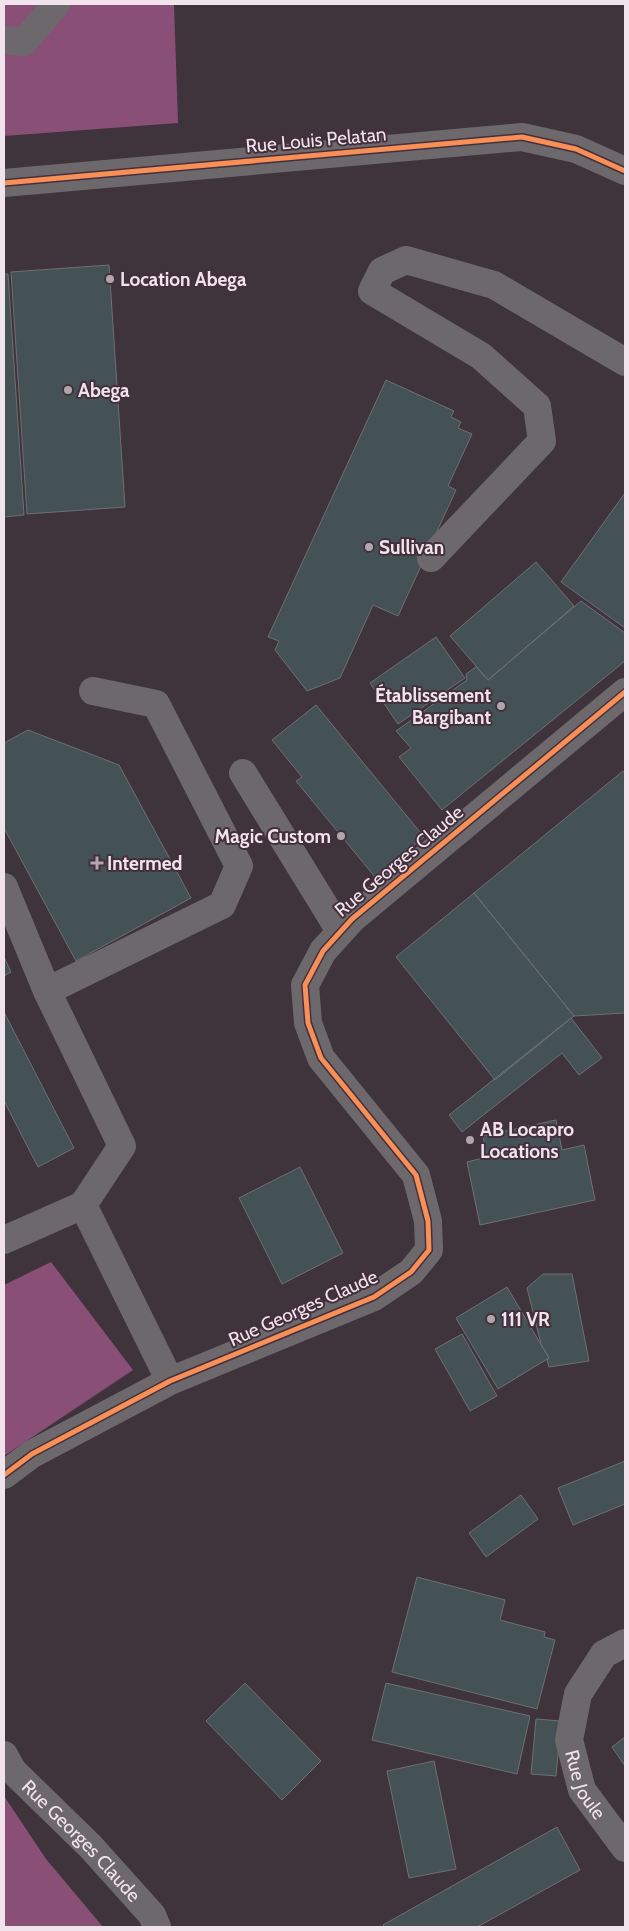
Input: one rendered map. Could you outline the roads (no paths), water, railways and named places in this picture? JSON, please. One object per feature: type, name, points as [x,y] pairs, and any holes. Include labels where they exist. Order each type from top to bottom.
[{"type":"street","points":[[4,40],[24,42],[56,4]]},
{"type":"street","name":"Rue Louis Pelatan","points":[[4,183],[522,137],[576,149],[625,171]]},
{"type":"street","points":[[431,558],[542,441],[537,406],[481,356],[372,291],[382,271],[406,260],[494,285],[625,362]]},
{"type":"street","points":[[47,991],[222,905],[239,866],[156,704],[93,691]]},
{"type":"street","name":"Rue Georges Claude","points":[[4,1475],[32,1454],[170,1381],[374,1298],[411,1272],[429,1250],[428,1221],[416,1175],[321,1058],[308,1023],[305,984],[323,951],[352,918],[625,692]]},
{"type":"street","points":[[243,773],[340,931]]},
{"type":"street","points":[[4,887],[47,991],[122,1146],[83,1205],[4,1240]]},
{"type":"street","points":[[83,1205],[170,1381]]},
{"type":"street","name":"Rue Joule","points":[[625,1643],[604,1654],[578,1694],[569,1740],[582,1790],[625,1848]]},
{"type":"street","name":"Rue Georges Claude","points":[[4,1755],[13,1772],[91,1847],[152,1915],[157,1927]]},
{"type":"place","name":"Location Abega","points":[[110,279]]},
{"type":"place","name":"Abega","points":[[68,390]]},
{"type":"place","name":"Sullivan","points":[[369,547]]},
{"type":"place","name":"Établissement Bargibant","points":[[501,706]]},
{"type":"place","name":"Magic Custom","points":[[341,836]]},
{"type":"place","name":"Intermed","points":[[97,863]]},
{"type":"place","name":"AB Locapro Locations","points":[[470,1140]]},
{"type":"place","name":"111 VR","points":[[491,1319]]}]
